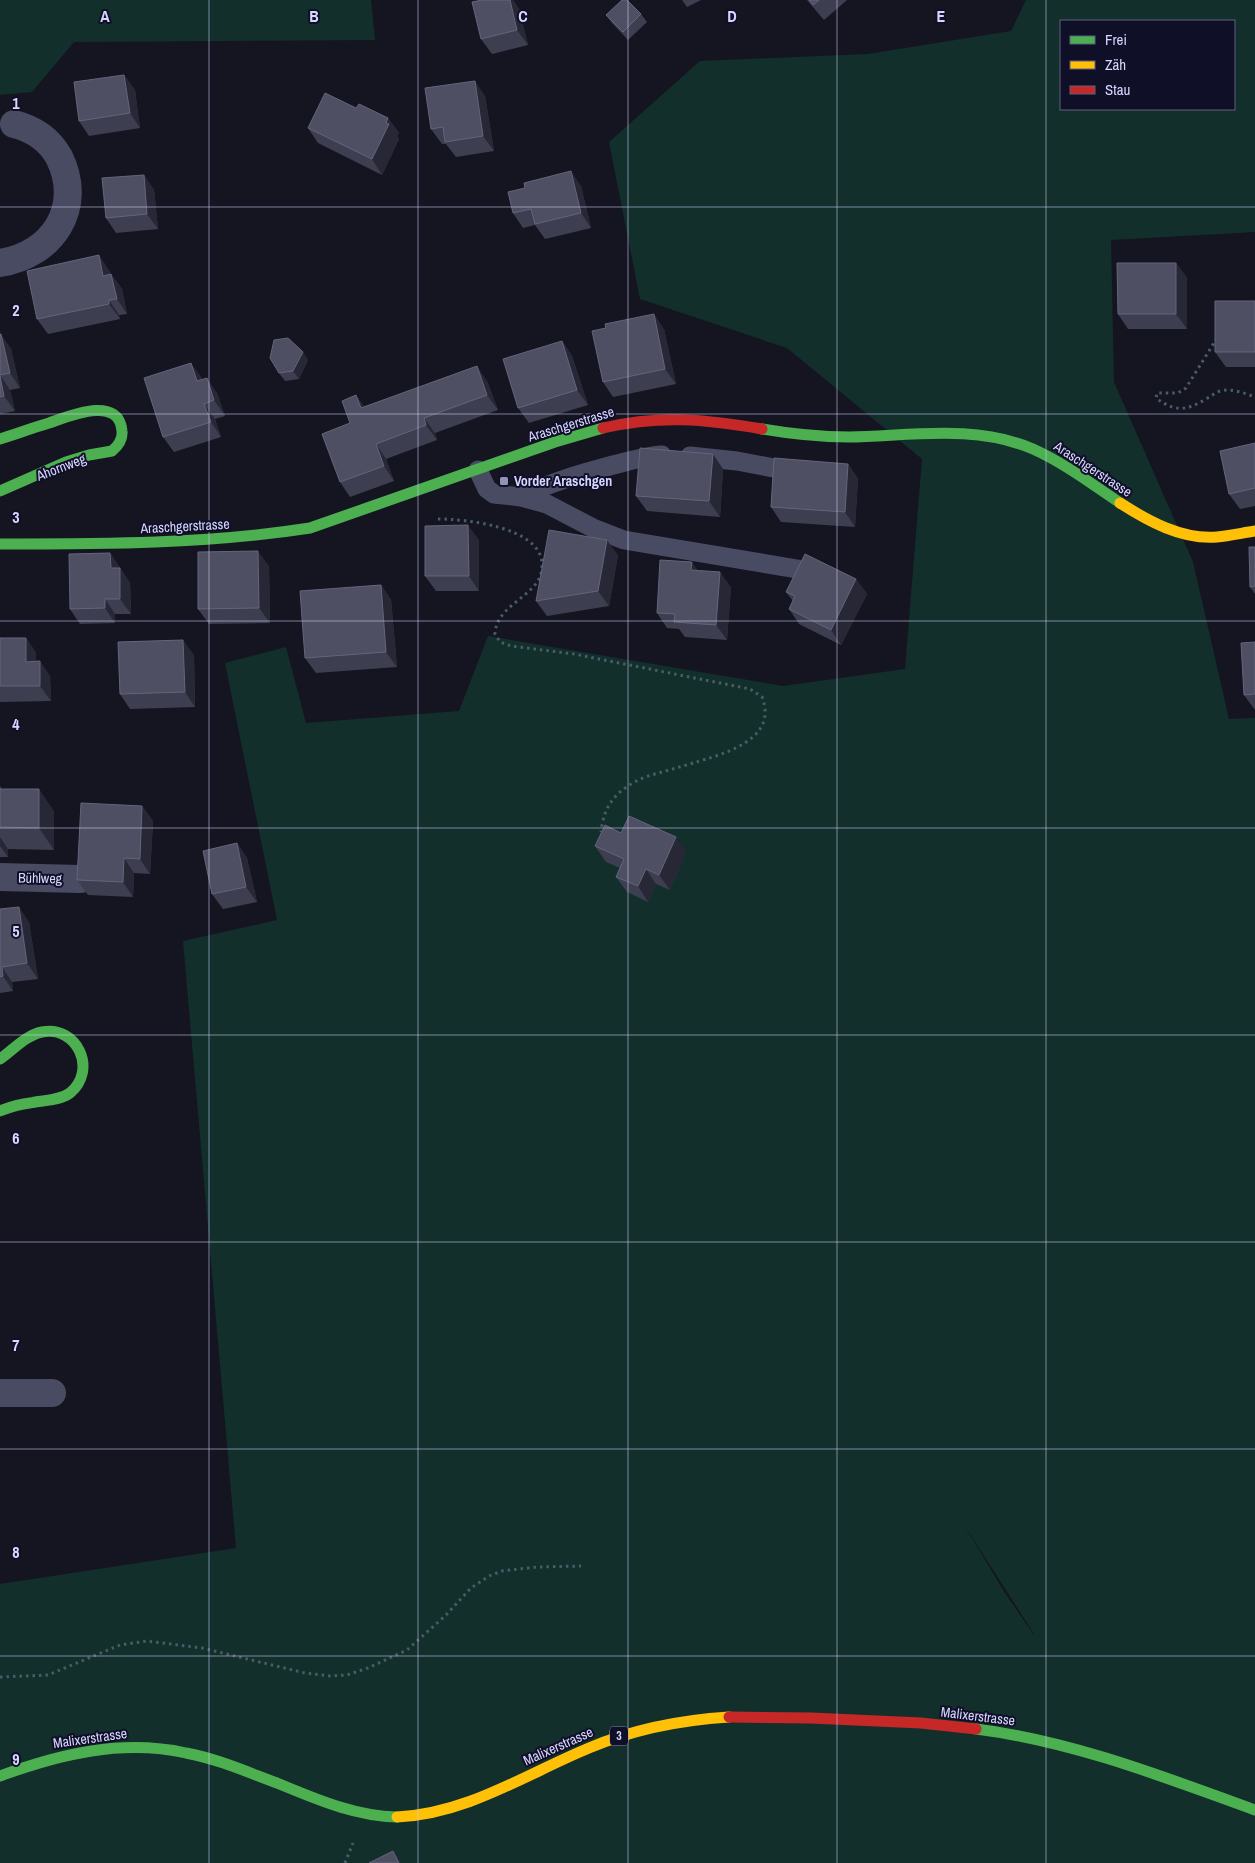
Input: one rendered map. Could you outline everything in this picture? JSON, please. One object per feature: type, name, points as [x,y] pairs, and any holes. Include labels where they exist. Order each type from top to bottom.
[{"type":"street","points":[[0,262],[29,254],[39,248],[48,240],[63,218],[68,202],[66,174],[55,150],[40,134],[24,126],[14,124]]},
{"type":"street","name":"Ahornweg","points":[[0,439],[85,411],[98,410],[108,412],[117,417],[122,426],[123,436],[112,451],[80,458],[0,491]]},
{"type":"street","name":"Araschgerstrasse","points":[[0,544],[161,543],[266,536],[310,528],[601,427],[661,419],[689,418],[810,437],[971,434],[1012,441],[1030,447],[1069,468],[1134,514],[1167,530],[1203,538],[1240,536],[1255,531]]},
{"type":"street","name":"Bühlweg","points":[[0,876],[80,879]]},
{"type":"street","points":[[0,1059],[35,1035],[48,1031],[68,1036],[78,1045],[84,1064],[82,1078],[69,1094],[56,1099],[21,1104],[0,1111]]},
{"type":"street","points":[[0,1393],[52,1393]]},
{"type":"street","name":"Malixerstrasse","points":[[0,1776],[60,1756],[115,1747],[142,1746],[202,1756],[347,1810],[384,1817],[401,1817],[443,1810],[478,1798],[600,1744],[639,1731],[688,1720],[732,1716],[786,1716],[942,1726],[1002,1732],[1043,1740],[1095,1755],[1255,1810]]},
{"type":"lane","points":[[521,497],[558,480],[659,455],[723,459],[784,470]]},
{"type":"lane","points":[[478,470],[490,492],[547,504],[594,528],[624,540],[810,571]]},
{"type":"path","points":[[1218,336],[1186,388],[1178,393],[1157,394],[1156,398],[1169,406],[1182,409],[1194,406],[1219,391],[1230,390],[1255,397]]},
{"type":"path","points":[[431,519],[477,523],[506,530],[530,540],[539,551],[542,566],[540,575],[533,588],[511,606],[497,622],[495,634],[500,642],[511,646],[574,654],[750,689],[762,698],[765,713],[758,731],[752,738],[735,749],[631,784],[608,804],[603,817],[601,832]]},
{"type":"path","points":[[0,1677],[48,1675],[120,1645],[147,1641],[202,1648],[305,1673],[330,1676],[347,1674],[368,1668],[408,1650],[445,1616],[471,1588],[488,1576],[502,1571],[537,1567],[581,1566]]},
{"type":"green space","points":[[0,0],[371,0],[375,40],[74,42],[32,92],[0,95]]},
{"type":"green space","points":[[1026,0],[1255,0],[1255,232],[1111,240],[1114,382],[1193,562],[1229,719],[1255,718],[1255,1863],[0,1863],[0,1584],[236,1548],[183,941],[277,920],[225,663],[286,647],[306,723],[459,711],[488,636],[783,686],[905,669],[922,459],[787,348],[640,299],[609,142],[700,61],[868,54],[1011,31]],"holes":[[[963,1523],[1034,1634],[1005,1593]]]},
{"type":"building","points":[[510,0],[517,30],[481,39],[472,2]]},
{"type":"building","points":[[622,0],[627,0],[641,14],[623,32],[606,15]]},
{"type":"building","points":[[809,0],[819,0],[813,5]]},
{"type":"building","points":[[124,75],[130,113],[79,121],[74,82]]},
{"type":"building","points":[[475,81],[483,136],[445,142],[443,127],[431,129],[425,88]]},
{"type":"building","points":[[325,93],[356,108],[359,104],[388,118],[386,123],[389,124],[372,159],[308,128]]},
{"type":"building","points":[[571,171],[581,213],[535,224],[531,209],[513,213],[508,192],[525,188],[524,183]]},
{"type":"building","points":[[144,175],[147,214],[106,218],[102,178]]},
{"type":"building","points":[[99,255],[103,276],[111,274],[117,299],[109,300],[109,304],[37,319],[27,271]]},
{"type":"building","points":[[1117,263],[1176,263],[1176,314],[1118,314]]},
{"type":"building","points":[[1215,301],[1255,301],[1255,352],[1215,352]]},
{"type":"building","points":[[654,314],[665,369],[603,382],[592,331],[606,328],[605,324]]},
{"type":"building","points":[[0,334],[10,373],[0,375]]},
{"type":"building","points":[[288,338],[303,352],[293,371],[279,373],[270,358],[274,340]]},
{"type":"building","points":[[562,341],[577,390],[518,408],[503,359]]},
{"type":"building","points":[[191,363],[197,381],[207,378],[214,400],[204,404],[211,422],[163,437],[144,378]]},
{"type":"building","points":[[477,366],[487,395],[424,418],[426,425],[376,444],[384,466],[340,482],[322,434],[350,423],[342,401],[356,395],[361,408]]},
{"type":"building","points":[[0,376],[4,396],[0,397]]},
{"type":"building","points":[[1255,443],[1255,488],[1229,494],[1220,451]]},
{"type":"building","points":[[640,448],[713,454],[709,501],[636,496]]},
{"type":"building","points":[[774,458],[848,464],[845,512],[771,507]]},
{"type":"building","points":[[468,525],[469,576],[425,576],[425,526]]},
{"type":"building","points":[[549,530],[607,540],[598,591],[536,601]]},
{"type":"building","points":[[1249,547],[1255,547],[1255,586],[1250,587]]},
{"type":"building","points":[[258,551],[259,608],[198,609],[198,552]]},
{"type":"building","points":[[110,553],[111,568],[120,568],[120,599],[105,599],[105,608],[70,609],[69,554]]},
{"type":"building","points":[[805,554],[856,579],[831,630],[789,609],[795,596],[786,592]]},
{"type":"building","points":[[660,560],[692,562],[691,570],[720,572],[716,625],[674,622],[675,614],[657,613]]},
{"type":"building","points":[[381,585],[386,652],[305,658],[300,591]]},
{"type":"building","points":[[0,638],[26,638],[26,662],[40,661],[40,686],[0,686]]},
{"type":"building","points":[[183,640],[185,692],[120,694],[118,642]]},
{"type":"building","points":[[1255,642],[1255,694],[1244,695],[1241,643]]},
{"type":"building","points":[[0,789],[39,789],[39,828],[0,827]]},
{"type":"building","points":[[81,803],[142,806],[140,859],[124,858],[123,882],[77,880]]},
{"type":"building","points":[[629,816],[676,837],[659,875],[646,869],[638,886],[616,877],[624,859],[595,846],[605,825],[621,833]]},
{"type":"building","points":[[237,843],[246,887],[212,894],[203,851]]},
{"type":"building","points":[[19,907],[27,963],[2,967],[3,976],[0,977],[0,909]]},
{"type":"building","points":[[393,1851],[399,1863],[369,1863]]},
{"type":"traffic: fast","points":[[0,439],[79,413],[91,411],[112,413],[119,420],[122,431],[120,442],[112,451],[66,462],[0,491]]},
{"type":"traffic: fast","points":[[0,544],[194,540],[310,528],[555,442],[603,428]]},
{"type":"traffic: fast","points":[[762,429],[838,437],[942,433],[988,436],[1011,441],[1033,449],[1078,474],[1120,503]]},
{"type":"traffic: fast","points":[[0,1059],[31,1036],[42,1032],[54,1032],[65,1035],[74,1042],[80,1051],[83,1062],[82,1073],[78,1083],[66,1096],[18,1105],[0,1111]]},
{"type":"traffic: fast","points":[[976,1729],[1047,1742],[1082,1751],[1152,1773],[1255,1810]]},
{"type":"traffic: fast","points":[[0,1776],[45,1761],[91,1751],[115,1748],[162,1749],[221,1762],[321,1801],[350,1810],[366,1814],[397,1817]]},
{"type":"traffic: slow","points":[[1120,503],[1166,528],[1191,535],[1217,537],[1255,531]]},
{"type":"traffic: slow","points":[[397,1817],[448,1809],[472,1801],[606,1741],[658,1726],[693,1720],[729,1717]]},
{"type":"traffic: jam","points":[[603,428],[644,421],[682,420],[762,429]]},
{"type":"traffic: jam","points":[[729,1717],[811,1718],[921,1723],[976,1729]]},
{"type":"place","name":"Vorder Araschgen","points":[[504,481]]}]
